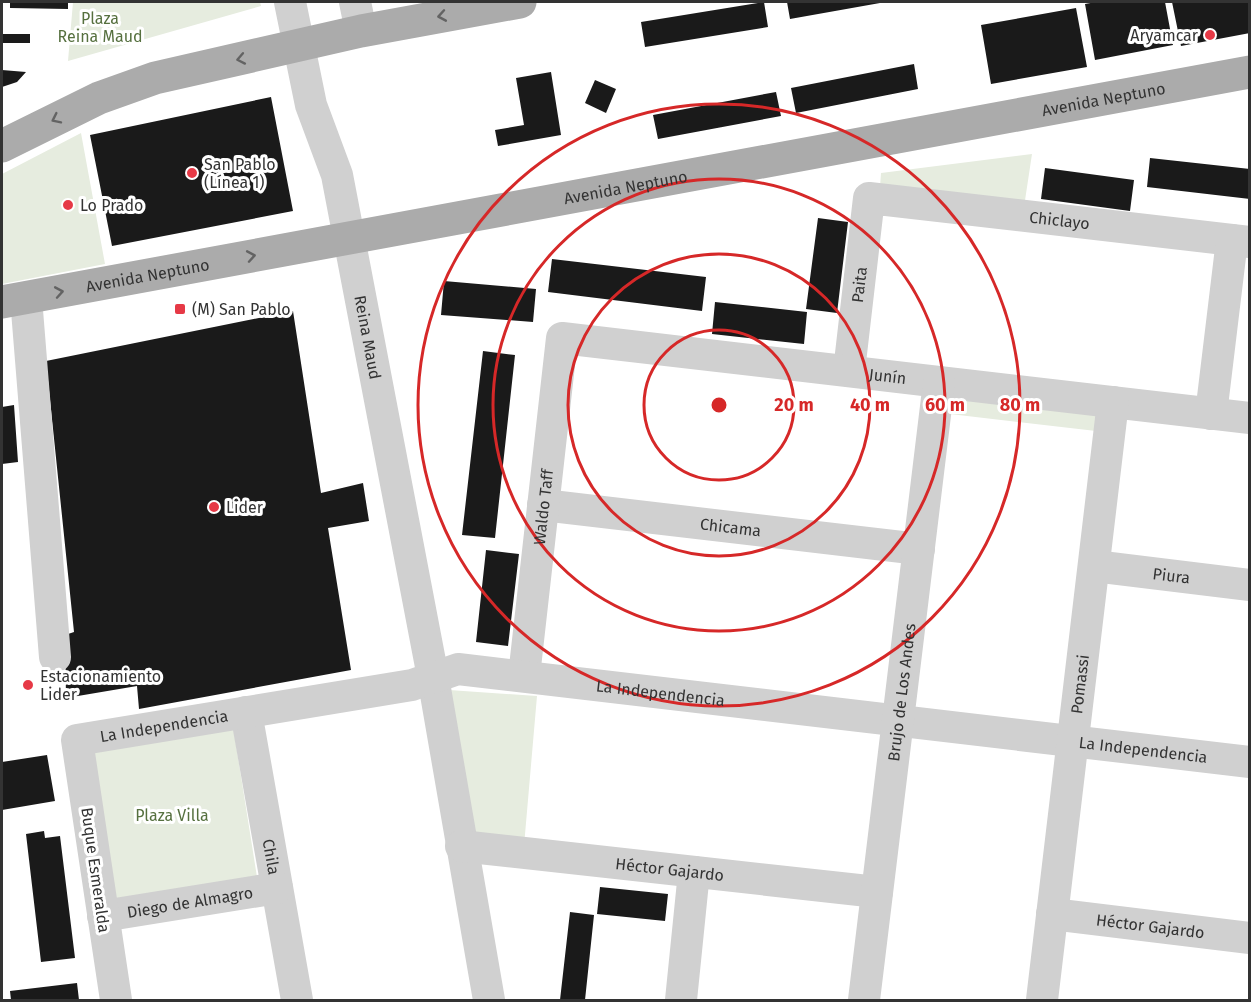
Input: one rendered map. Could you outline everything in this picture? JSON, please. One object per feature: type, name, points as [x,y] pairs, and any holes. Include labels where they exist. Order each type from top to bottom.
[{"type":"main road","points":[[2,146],[120,89],[182,71],[298,47],[358,16],[520,2]]},
{"type":"main road","name":"Avenida Neptuno","points":[[14,300],[1250,72]]},
{"type":"street","name":"Reina Maud","points":[[290,2],[311,105],[337,176],[434,677]]},
{"type":"street","name":"Chiclayo","points":[[869,198],[1241,241]]},
{"type":"street","name":"Paita","points":[[849,371],[869,198]]},
{"type":"street","points":[[1211,414],[1241,241]]},
{"type":"street","points":[[14,300],[55,657]]},
{"type":"street","name":"Junín","points":[[562,338],[1250,418]]},
{"type":"street","name":"Waldo Taff","points":[[524,676],[562,338]]},
{"type":"street","name":"Brujo de Los Andes","points":[[864,1000],[939,382]]},
{"type":"street","name":"Pomassi","points":[[1042,1000],[1113,402]]},
{"type":"street","name":"Chicama","points":[[543,505],[919,549]]},
{"type":"street","name":"Piura","points":[[1094,566],[1250,585]]},
{"type":"street","name":"La Independencia","points":[[77,740],[412,685],[458,669],[1250,762]]},
{"type":"street","points":[[434,677],[489,1000]]},
{"type":"street","name":"Chila","points":[[246,712],[297,1000]]},
{"type":"street","name":"Buque Esmeralda","points":[[77,740],[116,1000]]},
{"type":"street","name":"Héctor Gajardo","points":[[461,846],[877,892]]},
{"type":"street","points":[[681,1000],[694,872]]},
{"type":"street","name":"Diego de Almagro","points":[[103,916],[277,888]]},
{"type":"street","name":"Héctor Gajardo","points":[[1052,914],[1250,938]]},
{"type":"green space","name":"Plaza Reina Maud","points":[[73,2],[260,2],[261,6],[68,61]]},
{"type":"green space","points":[[81,133],[105,264],[2,284],[2,174]]},
{"type":"green space","points":[[1032,154],[1024,207],[880,187],[881,173]]},
{"type":"green space","points":[[953,390],[1098,407],[1096,431],[950,414]]},
{"type":"green space","points":[[449,690],[537,696],[524,846],[474,842]]},
{"type":"green space","name":"Plaza Villa","points":[[233,726],[257,877],[109,905],[88,750]]},
{"type":"building","points":[[10,2],[68,2],[68,9],[10,8]]},
{"type":"building","points":[[764,2],[768,27],[645,47],[641,22]]},
{"type":"building","points":[[787,2],[879,2],[880,3],[790,19]]},
{"type":"building","points":[[1165,2],[1173,45],[1095,60],[1085,4]]},
{"type":"building","points":[[1172,2],[1250,2],[1250,33],[1181,46]]},
{"type":"building","points":[[1076,8],[1087,67],[991,84],[981,25]]},
{"type":"building","points":[[2,34],[30,34],[30,43],[2,43]]},
{"type":"building","points":[[914,64],[918,89],[796,113],[791,88]]},
{"type":"building","points":[[2,70],[26,72],[17,82],[2,87]]},
{"type":"building","points":[[551,72],[561,135],[498,146],[495,130],[524,125],[516,78]]},
{"type":"building","points":[[595,80],[616,89],[606,113],[585,103]]},
{"type":"building","points":[[776,92],[781,116],[658,139],[653,115]]},
{"type":"building","name":"San Pablo (Línea 1)","points":[[271,97],[293,211],[112,246],[90,135]]},
{"type":"building","points":[[1150,158],[1250,169],[1250,199],[1147,187]]},
{"type":"building","points":[[1045,168],[1134,180],[1130,211],[1041,199]]},
{"type":"building","points":[[818,218],[848,222],[837,313],[806,309]]},
{"type":"building","points":[[552,259],[706,277],[702,311],[548,292]]},
{"type":"building","points":[[444,281],[536,289],[533,322],[441,315]]},
{"type":"building","points":[[715,302],[807,312],[804,344],[712,334]]},
{"type":"building","name":"Lider","points":[[293,311],[321,493],[363,483],[369,521],[328,528],[351,670],[139,709],[137,686],[66,698],[65,635],[74,632],[46,361]]},
{"type":"building","points":[[483,351],[515,355],[495,538],[462,535]]},
{"type":"building","points":[[14,405],[18,462],[2,464],[2,407]]},
{"type":"building","points":[[486,550],[519,554],[508,646],[476,642]]},
{"type":"building","points":[[47,755],[55,801],[2,810],[2,762]]},
{"type":"building","points":[[44,831],[45,838],[60,836],[75,958],[41,962],[26,834]]},
{"type":"building","points":[[600,887],[668,894],[665,921],[597,914]]},
{"type":"building","points":[[570,912],[594,915],[585,1000],[560,1000]]},
{"type":"building","points":[[77,983],[79,1000],[11,1000],[10,991]]},
{"type":"place","name":"Aryamcar","points":[[1210,35]]},
{"type":"place","name":"San Pablo (Línea 1)","points":[[192,173]]},
{"type":"place","name":"Lo Prado","points":[[68,205]]},
{"type":"place","name":"(M) San Pablo","points":[[180,309]]},
{"type":"place","name":"Lider","points":[[214,507]]},
{"type":"place","name":"Estacionamiento Lider","points":[[28,685]]}]
